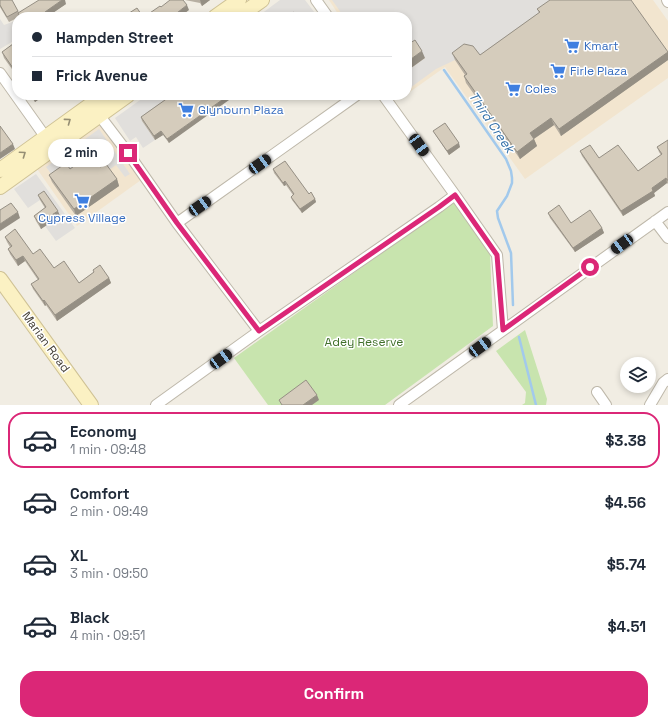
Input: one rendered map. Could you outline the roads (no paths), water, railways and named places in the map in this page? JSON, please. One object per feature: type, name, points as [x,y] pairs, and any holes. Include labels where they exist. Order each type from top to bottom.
[{"type":"main road","points":[[222,12],[239,0]]},
{"type":"main road","points":[[245,12],[262,0]]},
{"type":"main road","points":[[96,110],[101,100]]},
{"type":"main road","points":[[0,170],[49,143],[96,110],[117,100]]},
{"type":"main road","points":[[0,187],[49,143]]},
{"type":"main road","name":"Marian Road","points":[[0,279],[92,405]]},
{"type":"street","points":[[316,0],[324,12]]},
{"type":"street","points":[[0,73],[12,90]]},
{"type":"street","points":[[19,100],[49,143]]},
{"type":"street","points":[[177,223],[350,100]]},
{"type":"street","points":[[387,100],[497,255],[503,330]]},
{"type":"street","points":[[96,110],[177,223],[259,331]]},
{"type":"street","points":[[156,405],[259,331],[455,195]]},
{"type":"street","points":[[399,405],[668,212]]},
{"type":"street","points":[[655,221],[668,238]]},
{"type":"street","points":[[650,405],[663,383],[668,379]]},
{"type":"street","points":[[597,392],[606,405]]},
{"type":"waterway","name":"Third Creek","points":[[444,70],[506,159],[511,171],[512,183],[507,196],[497,211],[498,218],[511,253],[513,305]]},
{"type":"waterway","name":"Third Creek","points":[[519,337],[536,405]]},
{"type":"place","name":"Kmart","points":[[572,46]]},
{"type":"place","name":"Firle Plaza","points":[[558,71]]},
{"type":"place","name":"Coles","points":[[513,89]]},
{"type":"place","name":"Glynburn Plaza","points":[[186,110]]},
{"type":"place","name":"Cypress Village","points":[[82,201]]},
{"type":"park label","name":"Adey Reserve","points":[[364,342]]}]
